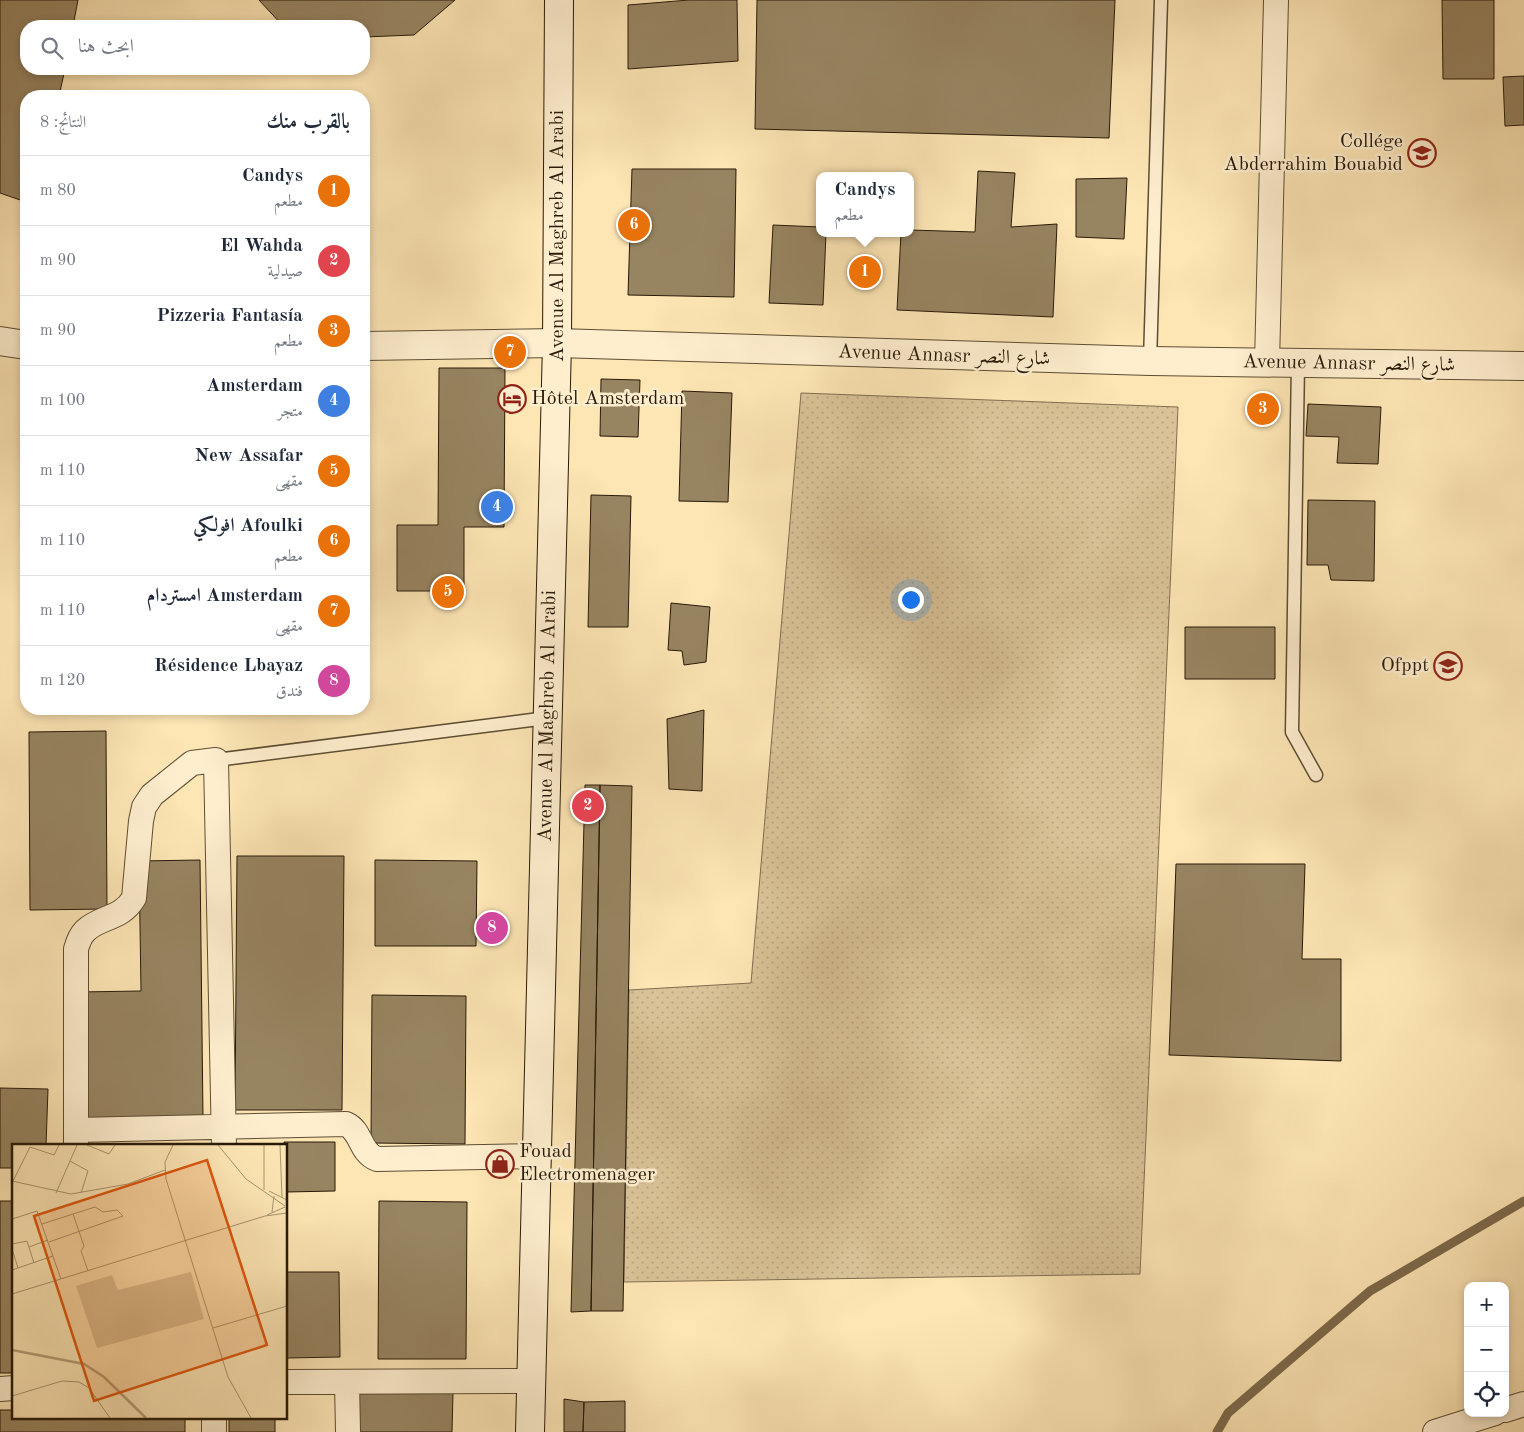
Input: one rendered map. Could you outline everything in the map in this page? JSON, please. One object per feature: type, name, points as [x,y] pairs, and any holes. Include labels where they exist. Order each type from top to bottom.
[{"type":"main road","name":"Avenue Al Maghreb Al Arabi","points":[[530,1432],[557,344],[560,0]]},
{"type":"main road","points":[[0,341],[20,344]]},
{"type":"main road","name":"Avenue Annasr شارع النصر","points":[[370,346],[557,344],[1150,361],[1524,366]]},
{"type":"street","points":[[1267,363],[1276,0]]},
{"type":"street","points":[[224,1136],[216,760],[192,763],[152,795],[144,807],[141,821],[134,898],[129,907],[86,930],[80,937],[76,949],[76,1138],[224,1136],[346,1124],[355,1130],[365,1152],[377,1159],[538,1156]]},
{"type":"street","points":[[288,1382],[531,1381]]},
{"type":"street","points":[[347,1382],[348,1432]]},
{"type":"street","points":[[1509,1409],[1524,1404]]},
{"type":"street","points":[[1435,1432],[1482,1417]]},
{"type":"lane","points":[[1150,361],[1161,0]]},
{"type":"lane","points":[[1298,363],[1292,732],[1316,775]]},
{"type":"lane","points":[[216,760],[547,718]]},
{"type":"shaded area","points":[[801,393],[1178,407],[1140,1274],[624,1282],[629,990],[751,983]]},
{"type":"building","points":[[0,0],[78,0],[74,20],[20,20],[20,75],[64,75],[60,90],[20,90],[20,200],[0,193]]},
{"type":"building","points":[[259,0],[455,0],[414,35],[370,37],[370,20],[277,20]]},
{"type":"building","points":[[689,0],[737,0],[738,61],[628,69],[628,5]]},
{"type":"building","points":[[757,0],[1115,0],[1109,138],[755,129]]},
{"type":"building","points":[[1442,0],[1494,0],[1494,79],[1443,79]]},
{"type":"building","points":[[1524,76],[1524,125],[1505,126],[1503,77]]},
{"type":"building","points":[[632,169],[736,169],[734,297],[628,295]]},
{"type":"building","points":[[978,171],[1015,173],[1011,227],[1057,224],[1053,317],[897,310],[901,237],[914,237],[914,230],[975,232]]},
{"type":"building","points":[[1127,178],[1124,239],[1076,237],[1076,179]]},
{"type":"building","points":[[773,225],[816,227],[816,237],[826,237],[823,305],[769,303]]},
{"type":"building","points":[[439,368],[505,368],[504,527],[464,527],[464,591],[397,591],[397,525],[438,525]]},
{"type":"building","points":[[601,379],[640,380],[638,437],[600,436]]},
{"type":"building","points":[[682,391],[732,393],[728,502],[679,501]]},
{"type":"building","points":[[1308,404],[1381,407],[1378,464],[1337,463],[1339,437],[1306,436]]},
{"type":"building","points":[[591,495],[631,496],[628,627],[588,627]]},
{"type":"building","points":[[1308,500],[1375,501],[1374,581],[1331,580],[1328,565],[1307,565]]},
{"type":"building","points":[[671,603],[710,607],[706,662],[684,665],[682,651],[668,650]]},
{"type":"building","points":[[1185,627],[1275,627],[1275,679],[1185,679]]},
{"type":"building","points":[[704,710],[702,791],[669,789],[667,719]]},
{"type":"building","points":[[106,731],[107,909],[30,910],[29,732]]},
{"type":"building","points":[[585,785],[600,785],[591,1311],[571,1312]]},
{"type":"building","points":[[600,785],[632,786],[623,1311],[591,1311]]},
{"type":"building","points":[[237,856],[344,856],[342,1110],[235,1110]]},
{"type":"building","points":[[200,860],[203,1118],[79,1120],[78,992],[141,991],[139,861]]},
{"type":"building","points":[[375,860],[477,861],[476,946],[375,946]]},
{"type":"building","points":[[1176,864],[1305,864],[1302,959],[1341,959],[1341,1061],[1169,1055]]},
{"type":"building","points":[[372,995],[466,996],[465,1144],[371,1143]]},
{"type":"building","points":[[0,1088],[48,1089],[46,1144],[12,1144],[12,1168],[0,1168]]},
{"type":"building","points":[[284,1142],[335,1142],[335,1191],[288,1192],[288,1144],[284,1144]]},
{"type":"building","points":[[0,1201],[12,1201],[12,1373],[0,1373]]},
{"type":"building","points":[[379,1201],[467,1202],[466,1359],[378,1359]]},
{"type":"building","points":[[288,1272],[339,1272],[340,1357],[288,1358]]},
{"type":"building","points":[[357,1390],[453,1392],[452,1432],[356,1432]]},
{"type":"building","points":[[564,1399],[584,1402],[583,1432],[564,1432]]},
{"type":"building","points":[[625,1401],[625,1432],[583,1432],[584,1402]]},
{"type":"building","points":[[0,1410],[12,1410],[12,1420],[185,1420],[185,1432],[0,1432]]},
{"type":"building","points":[[229,1420],[275,1420],[275,1432],[229,1432]]},
{"type":"waterway","points":[[1217,1432],[1228,1413],[1370,1291],[1524,1201]]},
{"type":"place","name":"Collége Abderrahim Bouabid","points":[[1422,153]]},
{"type":"place","name":"Afoulki افولكي","points":[[634,225]]},
{"type":"place","name":"Candys","points":[[865,272]]},
{"type":"place","name":"Amsterdam امستردام","points":[[510,352]]},
{"type":"place","name":"Hôtel Amsterdam","points":[[512,399]]},
{"type":"place","name":"Pizzeria Fantasía","points":[[1263,409]]},
{"type":"place","name":"Amsterdam","points":[[497,507]]},
{"type":"place","name":"New Assafar","points":[[448,592]]},
{"type":"place","name":"Ofppt","points":[[1448,666]]},
{"type":"place","name":"El Wahda","points":[[588,806]]},
{"type":"place","name":"Résidence Lbayaz","points":[[492,928]]},
{"type":"place","name":"Fouad Electromenager","points":[[500,1164]]}]
